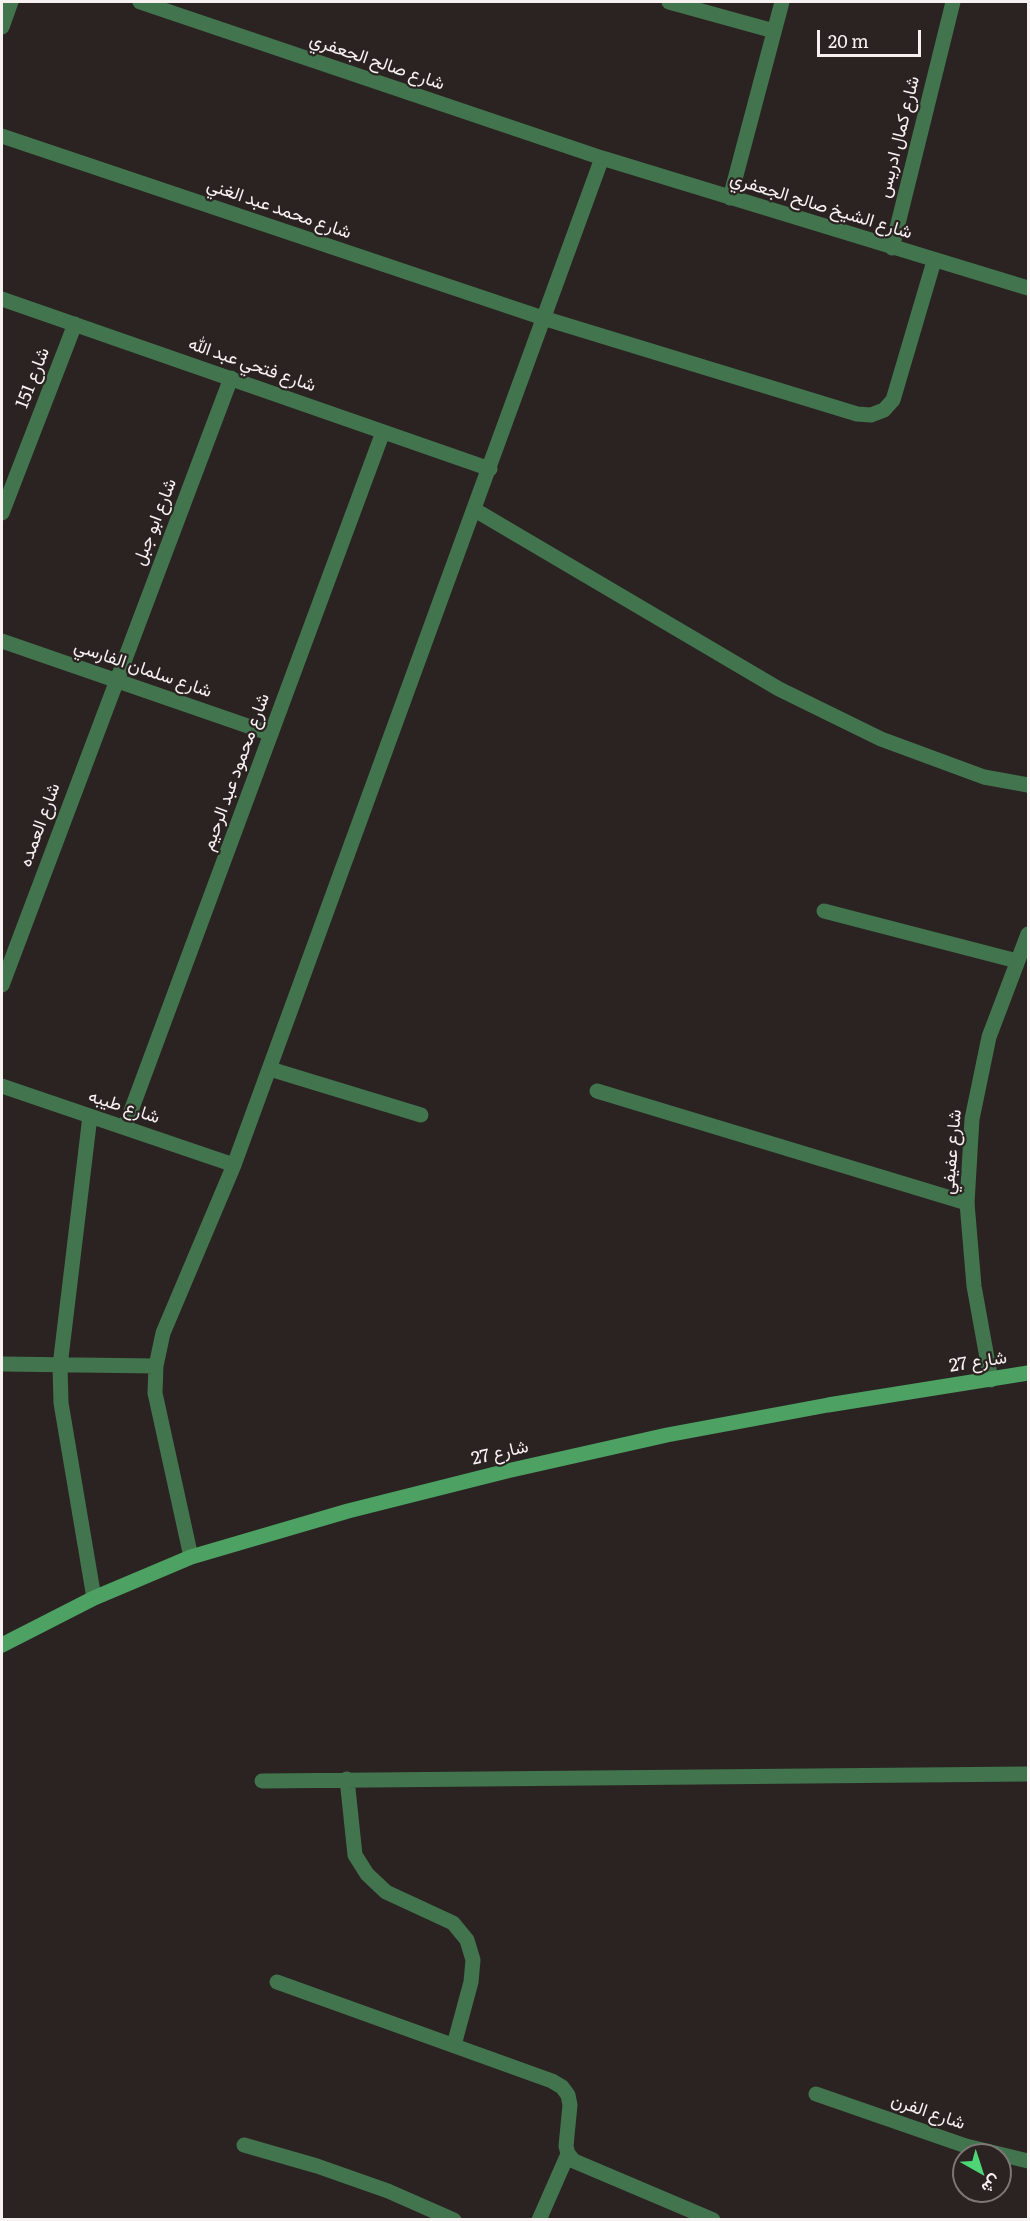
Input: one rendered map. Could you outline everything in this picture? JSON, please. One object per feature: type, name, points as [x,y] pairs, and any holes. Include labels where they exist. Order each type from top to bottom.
[{"type":"street","points":[[2,27],[10,2]]},
{"type":"street","name":"شارع صالح الجعفري","points":[[140,2],[602,158]]},
{"type":"street","points":[[669,2],[774,31]]},
{"type":"street","points":[[730,198],[782,2]]},
{"type":"street","name":"شارع كمال ادريس","points":[[892,248],[953,2]]},
{"type":"street","name":"شارع محمد عبد الغني","points":[[2,136],[543,318],[857,414],[871,415],[884,410],[893,400],[934,261]]},
{"type":"street","points":[[191,1557],[155,1393],[156,1366],[163,1333],[234,1166],[602,158]]},
{"type":"street","name":"شارع الشيخ صالح الجعفري","points":[[602,158],[934,261],[1029,288]]},
{"type":"street","name":"شارع فتحي عبد الله","points":[[2,299],[490,469]]},
{"type":"street","name":"شارع 151","points":[[2,513],[75,324]]},
{"type":"street","name":"شارع ابو جبل","points":[[115,679],[231,378]]},
{"type":"street","name":"شارع محمود عبد الرحيم","points":[[125,1127],[383,432]]},
{"type":"street","points":[[475,510],[779,688],[850,724],[881,739],[984,777],[1029,785]]},
{"type":"street","name":"شارع سلمان الفارسي","points":[[2,641],[271,734]]},
{"type":"street","name":"شارع العمده","points":[[2,985],[115,679]]},
{"type":"street","points":[[824,911],[1017,961]]},
{"type":"street","name":"شارع عفيفي","points":[[991,1380],[974,1286],[967,1203],[974,1109],[989,1037],[1029,934]]},
{"type":"street","points":[[270,1069],[421,1115]]},
{"type":"street","name":"شارع طيبه","points":[[2,1086],[234,1166]]},
{"type":"street","points":[[597,1091],[967,1203]]},
{"type":"street","points":[[90,1116],[60,1366],[61,1403],[94,1598]]},
{"type":"street","points":[[2,1364],[156,1366]]},
{"type":"street","name":"شارع 27","points":[[2,1645],[94,1598],[191,1557],[348,1511],[507,1471],[667,1435],[828,1405],[1029,1373]]},
{"type":"street","points":[[262,1781],[1029,1774]]},
{"type":"street","points":[[347,1779],[355,1855],[367,1874],[386,1892],[453,1923],[467,1940],[474,1960],[471,1982],[454,2045]]},
{"type":"street","points":[[277,1982],[562,2086],[568,2095],[570,2104],[568,2154],[539,2220]]},
{"type":"street","name":"شارع الفرن","points":[[816,2094],[966,2146],[1029,2161]]},
{"type":"street","points":[[244,2145],[316,2166],[388,2191],[454,2220]]},
{"type":"street","points":[[568,2154],[582,2166],[713,2220]]}]
